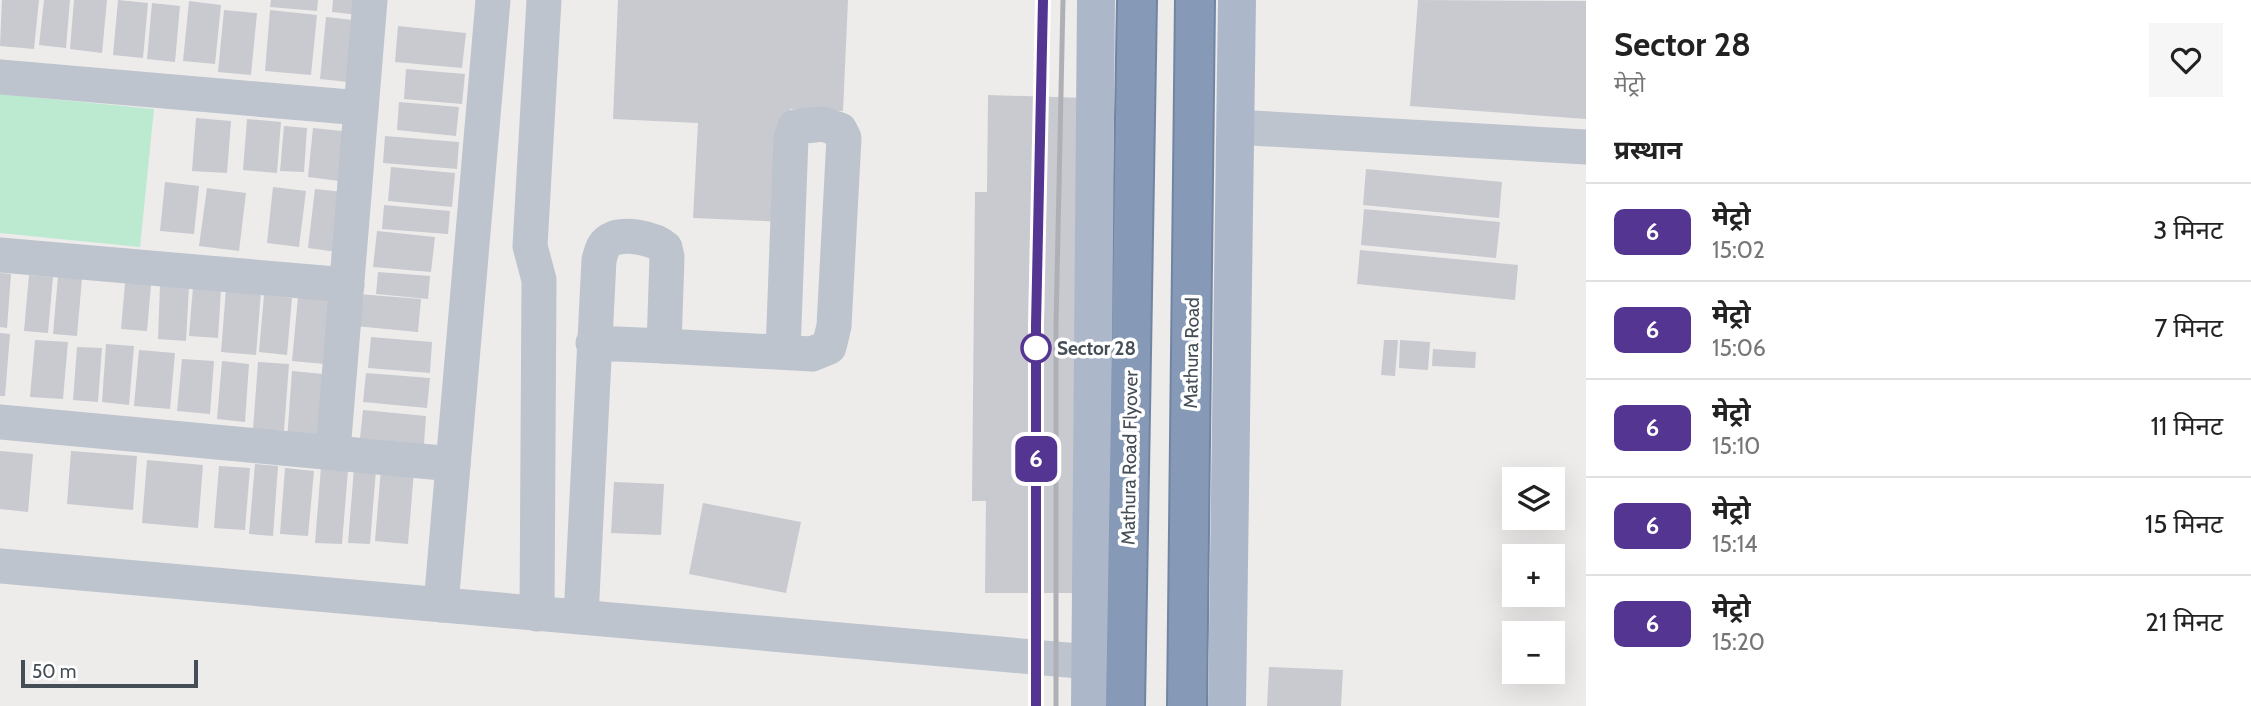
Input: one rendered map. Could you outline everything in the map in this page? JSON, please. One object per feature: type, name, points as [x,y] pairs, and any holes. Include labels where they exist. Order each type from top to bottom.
[{"type":"highway","name":"Mathura Road Flyover","points":[[1125,706],[1137,0]]},
{"type":"highway","name":"Mathura Road","points":[[1186,706],[1195,0]]},
{"type":"main road","points":[[1090,706],[1096,0]]},
{"type":"main road","points":[[1227,706],[1237,0]]},
{"type":"street","points":[[333,451],[370,0]]},
{"type":"street","points":[[441,605],[493,0]]},
{"type":"street","points":[[537,614],[539,280],[530,246],[544,0]]},
{"type":"street","points":[[0,77],[361,108]]},
{"type":"street","points":[[593,342],[812,354],[824,351],[832,338],[844,138],[840,130],[822,124],[795,127],[791,138],[783,352]]},
{"type":"street","points":[[1236,127],[1586,147]]},
{"type":"street","points":[[581,617],[593,342],[602,248],[610,240],[621,237],[657,241],[665,248],[664,346]]},
{"type":"street","points":[[0,255],[347,285]]},
{"type":"street","points":[[0,422],[453,464]]},
{"type":"street","points":[[0,566],[1090,662]]},
{"type":"green space","points":[[0,94],[154,109],[140,247],[0,233]]},
{"type":"building","points":[[2,0],[39,0],[34,49],[0,46]]},
{"type":"building","points":[[44,0],[70,0],[66,48],[39,45]]},
{"type":"building","points":[[74,0],[107,0],[102,53],[70,49]]},
{"type":"building","points":[[118,0],[148,3],[143,58],[113,55]]},
{"type":"building","points":[[271,0],[318,0],[317,11],[270,7]]},
{"type":"building","points":[[333,0],[368,0],[367,16],[332,12]]},
{"type":"building","points":[[618,0],[848,0],[843,111],[790,109],[785,222],[693,218],[698,123],[613,119]]},
{"type":"building","points":[[1418,0],[1586,1],[1586,119],[1410,106]]},
{"type":"building","points":[[189,1],[221,5],[215,64],[183,61]]},
{"type":"building","points":[[152,3],[180,6],[175,62],[147,59]]},
{"type":"building","points":[[224,10],[257,13],[251,75],[218,72]]},
{"type":"building","points":[[270,10],[317,15],[311,75],[265,71]]},
{"type":"building","points":[[326,17],[362,21],[357,83],[320,79]]},
{"type":"building","points":[[398,26],[466,33],[462,68],[395,62]]},
{"type":"building","points":[[406,69],[465,74],[462,104],[404,99]]},
{"type":"building","name":"Sector 28","points":[[988,95],[1086,98],[1079,593],[985,593],[986,501],[972,501],[975,192],[987,192]]},
{"type":"building","points":[[399,102],[459,107],[456,136],[397,130]]},
{"type":"building","points":[[196,118],[231,121],[227,173],[192,171]]},
{"type":"building","points":[[247,119],[281,122],[277,173],[243,170]]},
{"type":"building","points":[[284,126],[307,128],[304,172],[280,171]]},
{"type":"building","points":[[313,128],[352,132],[347,182],[308,177]]},
{"type":"building","points":[[385,136],[459,142],[457,169],[383,163]]},
{"type":"building","points":[[391,167],[455,173],[452,207],[388,201]]},
{"type":"building","points":[[1366,169],[1502,182],[1499,218],[1363,205]]},
{"type":"building","points":[[165,182],[199,186],[194,234],[160,231]]},
{"type":"building","points":[[273,187],[306,191],[299,247],[267,243]]},
{"type":"building","points":[[207,188],[246,193],[239,251],[199,246]]},
{"type":"building","points":[[315,189],[343,192],[337,252],[308,248]]},
{"type":"building","points":[[384,205],[450,211],[448,234],[382,229]]},
{"type":"building","points":[[1364,209],[1500,222],[1496,258],[1361,245]]},
{"type":"building","points":[[377,231],[435,237],[431,272],[373,267]]},
{"type":"building","points":[[1360,250],[1518,265],[1515,300],[1357,284]]},
{"type":"building","points":[[378,272],[430,276],[428,299],[376,294]]},
{"type":"building","points":[[0,273],[11,274],[7,328],[0,327]]},
{"type":"building","points":[[29,275],[53,277],[48,333],[24,331]]},
{"type":"building","points":[[58,276],[82,278],[77,336],[53,334]]},
{"type":"building","points":[[125,283],[151,285],[147,331],[121,329]]},
{"type":"building","points":[[160,285],[189,286],[186,341],[158,339]]},
{"type":"building","points":[[193,287],[221,290],[218,338],[189,336]]},
{"type":"building","points":[[226,289],[261,292],[256,355],[221,352]]},
{"type":"building","points":[[358,294],[421,299],[418,332],[355,326]]},
{"type":"building","points":[[264,295],[292,298],[287,355],[259,352]]},
{"type":"building","points":[[298,297],[331,299],[325,364],[292,361]]},
{"type":"building","points":[[0,333],[10,334],[5,396],[0,396]]},
{"type":"building","points":[[371,337],[432,342],[430,373],[368,368]]},
{"type":"building","points":[[35,340],[68,342],[63,399],[30,397]]},
{"type":"building","points":[[1384,340],[1398,340],[1395,376],[1381,375]]},
{"type":"building","points":[[1400,340],[1430,342],[1428,370],[1399,368]]},
{"type":"building","points":[[106,344],[134,346],[129,405],[102,402]]},
{"type":"building","points":[[77,347],[102,348],[98,402],[73,400]]},
{"type":"building","points":[[1433,349],[1476,352],[1475,368],[1432,366]]},
{"type":"building","points":[[139,350],[175,353],[170,409],[134,406]]},
{"type":"building","points":[[182,359],[214,361],[210,414],[177,411]]},
{"type":"building","points":[[222,361],[249,364],[245,422],[217,419]]},
{"type":"building","points":[[258,362],[289,364],[284,431],[253,429]]},
{"type":"building","points":[[292,371],[333,375],[327,443],[287,440]]},
{"type":"building","points":[[366,373],[430,378],[427,408],[363,402]]},
{"type":"building","points":[[363,410],[426,416],[424,444],[360,438]]},
{"type":"building","points":[[0,451],[33,454],[28,512],[0,509]]},
{"type":"building","points":[[71,451],[137,456],[133,510],[67,504]]},
{"type":"building","points":[[147,460],[203,465],[198,528],[142,523]]},
{"type":"building","points":[[255,464],[278,466],[273,536],[249,534]]},
{"type":"building","points":[[219,466],[250,468],[245,530],[214,528]]},
{"type":"building","points":[[321,467],[348,470],[342,544],[315,543]]},
{"type":"building","points":[[285,468],[314,471],[308,536],[280,534]]},
{"type":"building","points":[[354,468],[376,470],[370,544],[348,543]]},
{"type":"building","points":[[381,468],[414,471],[408,544],[375,541]]},
{"type":"building","points":[[614,482],[664,484],[661,535],[611,533]]},
{"type":"building","points":[[703,503],[801,522],[786,593],[689,574]]},
{"type":"building","points":[[1269,667],[1343,670],[1341,706],[1267,706]]},
{"type":"railway","points":[[1036,706],[1036,325],[1043,0]]},
{"type":"railway","points":[[1056,706],[1056,325],[1063,0]]},
{"type":"metro line","name":"6","points":[[1036,706],[1036,325],[1043,0]]},
{"type":"place","name":"Sector 28","points":[[1036,348]]}]
